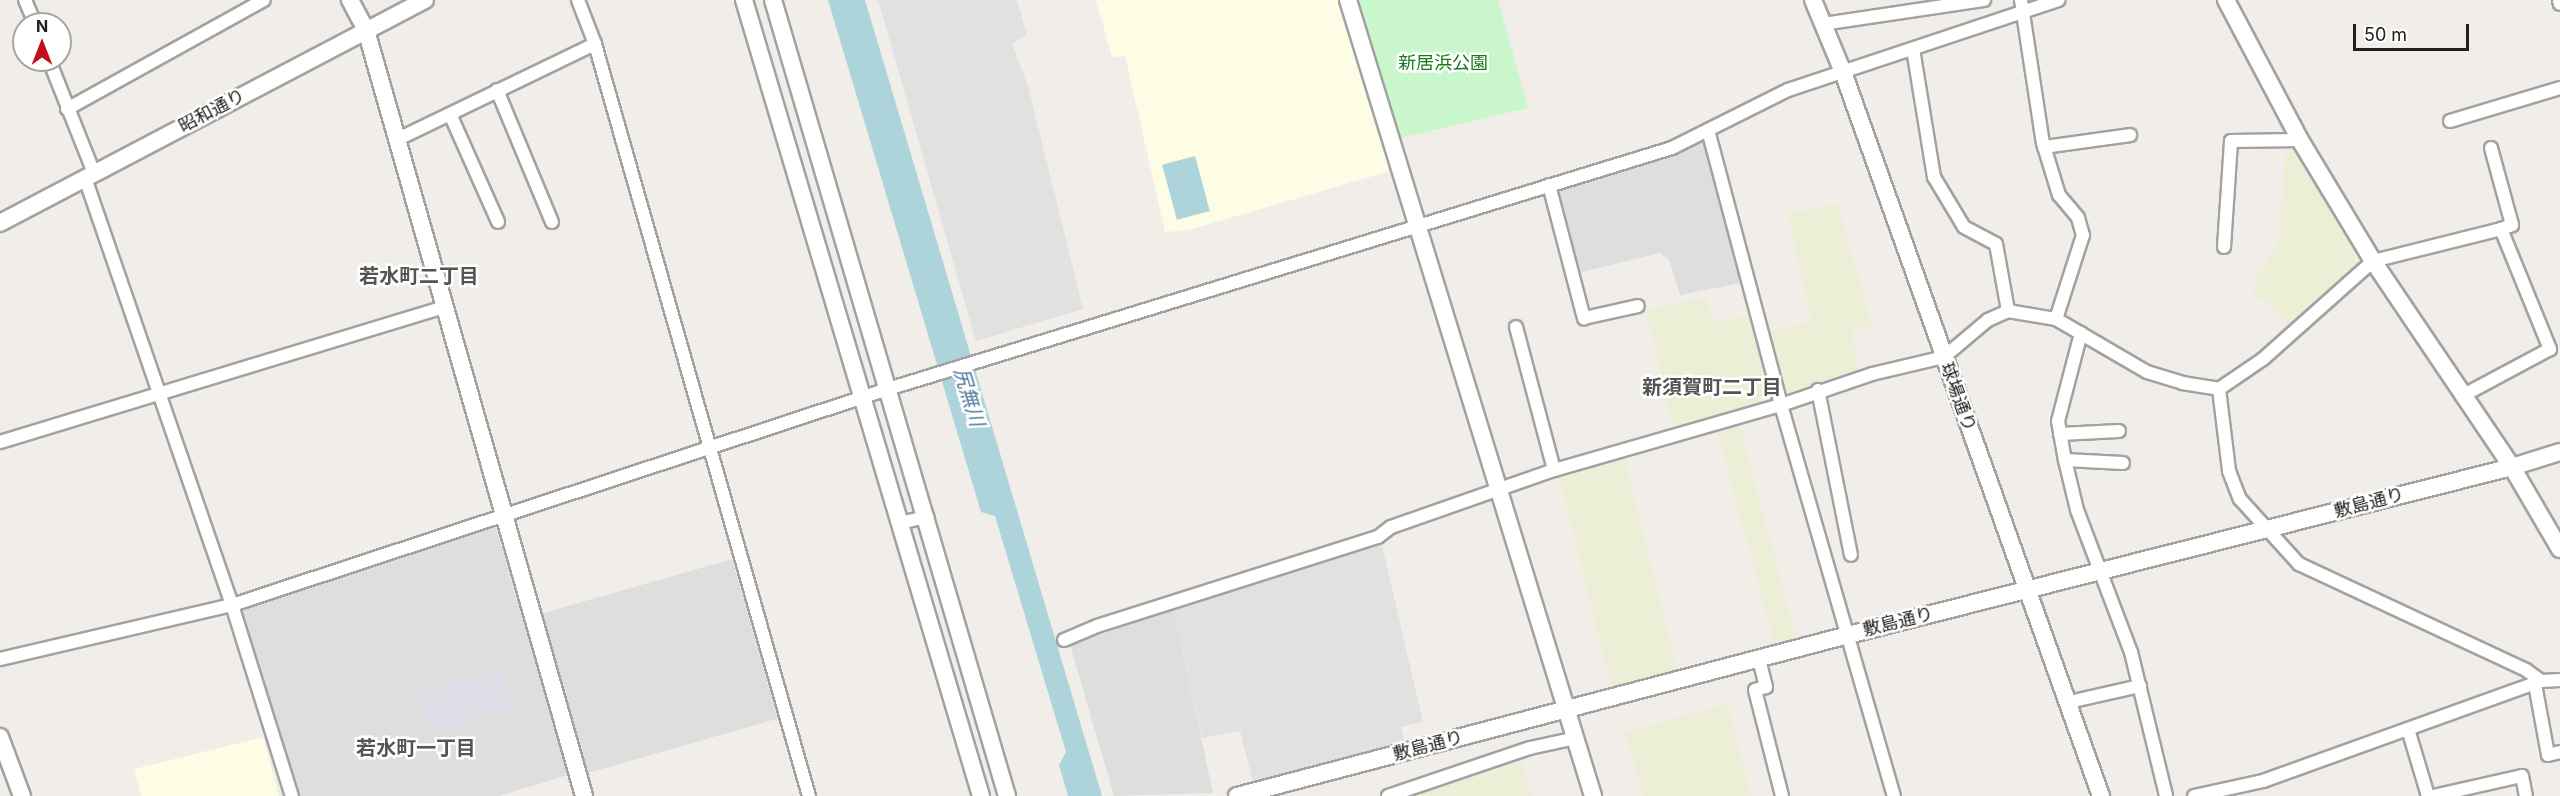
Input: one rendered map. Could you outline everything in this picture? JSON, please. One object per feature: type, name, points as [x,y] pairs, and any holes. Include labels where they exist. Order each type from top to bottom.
[{"type":"street","points":[[67,109],[264,0]]},
{"type":"street","points":[[350,0],[366,30],[584,796]]},
{"type":"street","name":"昭和通り","points":[[0,223],[426,0]]},
{"type":"street","points":[[578,0],[595,44],[809,796]]},
{"type":"street","points":[[744,0],[981,796]]},
{"type":"street","points":[[773,0],[927,517],[1007,796]]},
{"type":"street","points":[[1348,0],[1420,224],[1593,796]]},
{"type":"street","name":"球場通り","points":[[1813,0],[1843,72],[2101,796]]},
{"type":"street","points":[[1823,24],[1984,0]]},
{"type":"street","points":[[0,659],[232,605],[710,450],[888,389],[980,363],[1420,224],[1672,148],[1788,90],[1912,49],[2019,4],[2058,0]]},
{"type":"street","points":[[2226,0],[2300,140],[2373,261],[2512,467],[2560,549]]},
{"type":"street","points":[[2019,4],[2044,147],[2059,195],[2078,218],[2083,235],[2056,319]]},
{"type":"street","points":[[396,140],[595,44]]},
{"type":"street","points":[[1912,49],[1934,177],[1964,227],[1996,244],[2008,311]]},
{"type":"street","points":[[53,72],[90,175],[158,393],[232,605],[292,796]]},
{"type":"street","points":[[2450,121],[2560,88]]},
{"type":"street","points":[[497,90],[552,222]]},
{"type":"street","points":[[450,114],[498,222]]},
{"type":"street","points":[[1708,130],[1781,405],[1894,796]]},
{"type":"street","points":[[2044,147],[2130,135]]},
{"type":"street","points":[[2224,247],[2230,141],[2300,140]]},
{"type":"street","points":[[1064,640],[1097,626],[1378,537],[1392,527],[1500,487],[1781,405],[1818,390],[1944,357],[1988,320],[2008,311],[2056,319],[2147,372],[2182,383],[2219,389],[2263,359],[2373,261],[2512,225],[2491,148]]},
{"type":"street","points":[[1550,185],[1584,318],[1638,306]]},
{"type":"street","points":[[2462,396],[2550,349],[2501,229]]},
{"type":"street","points":[[0,442],[444,308]]},
{"type":"street","points":[[1516,327],[1554,470]]},
{"type":"street","points":[[2080,333],[2058,421],[2060,434],[2077,510],[2101,571],[2140,686],[2166,796]]},
{"type":"street","points":[[2219,389],[2229,471],[2240,499],[2299,564],[2526,670],[2538,683],[2548,755],[2560,752]]},
{"type":"street","points":[[1818,390],[1851,555]]},
{"type":"street","points":[[2060,434],[2119,431]]},
{"type":"street","name":"敷島通り","points":[[1237,796],[1848,635],[2512,467],[2560,452]]},
{"type":"street","points":[[2065,460],[2123,463]]},
{"type":"street","points":[[899,523],[927,517]]},
{"type":"street","points":[[1759,659],[1766,687],[1755,690],[1782,796]]},
{"type":"street","points":[[2194,796],[2263,781],[2538,683],[2560,680]]},
{"type":"street","points":[[2069,702],[2140,686]]},
{"type":"street","points":[[2408,729],[2428,796]]},
{"type":"street","points":[[0,737],[22,796]]},
{"type":"street","points":[[1388,796],[1530,748],[1576,738]]},
{"type":"street","points":[[2433,796],[2522,776],[2526,796]]},
{"type":"shaded area","points":[[878,0],[1017,0],[1027,35],[1012,43],[1028,86],[1083,309],[976,341]]},
{"type":"shaded area","points":[[1096,0],[1338,0],[1390,171],[1189,230],[1165,232],[1125,56],[1112,57]]},
{"type":"shaded area","points":[[1703,142],[1708,144],[1745,282],[1680,295],[1669,260],[1660,253],[1578,273],[1556,191]]},
{"type":"shaded area","points":[[2282,144],[2295,144],[2361,260],[2361,265],[2293,326],[2252,293],[2256,278],[2278,245],[2286,148]]},
{"type":"shaded area","points":[[1838,204],[1872,326],[1851,331],[1859,371],[1784,396],[1768,332],[1812,322],[1787,214]]},
{"type":"shaded area","points":[[1707,297],[1713,322],[1753,314],[1777,400],[1673,428],[1646,310]]},
{"type":"shaded area","points":[[1738,420],[1796,638],[1774,644],[1716,426]]},
{"type":"shaded area","points":[[1623,454],[1677,671],[1611,688],[1557,470]]},
{"type":"shaded area","points":[[492,526],[496,528],[568,775],[499,796],[299,796],[240,612],[242,607]]},
{"type":"shaded area","points":[[1381,541],[1423,722],[1401,727],[1405,742],[1253,782],[1240,731],[1202,738],[1174,609]]},
{"type":"shaded area","points":[[732,559],[778,719],[587,773],[542,614]]},
{"type":"shaded area","points":[[1174,609],[1213,793],[1114,796],[1070,645]]},
{"type":"shaded area","points":[[500,668],[513,707],[431,734],[418,695]]},
{"type":"shaded area","points":[[1728,703],[1751,796],[1643,796],[1625,732]]},
{"type":"shaded area","points":[[263,737],[279,796],[141,796],[134,769]]},
{"type":"shaded area","points":[[1520,758],[1532,796],[1406,796]]},
{"type":"green space","name":"新居浜公園","points":[[1356,0],[1498,0],[1528,108],[1400,138]]},
{"type":"water","name":"尻無川","points":[[828,0],[865,0],[1102,796],[1068,796],[1059,765],[1066,752],[995,516],[981,512]]},
{"type":"water","points":[[1195,156],[1210,211],[1177,220],[1162,165]]},
{"type":"district","name":"若水町二丁目","points":[[419,276]]},
{"type":"district","name":"新須賀町二丁目","points":[[1712,387]]},
{"type":"district","name":"若水町一丁目","points":[[416,748]]}]
